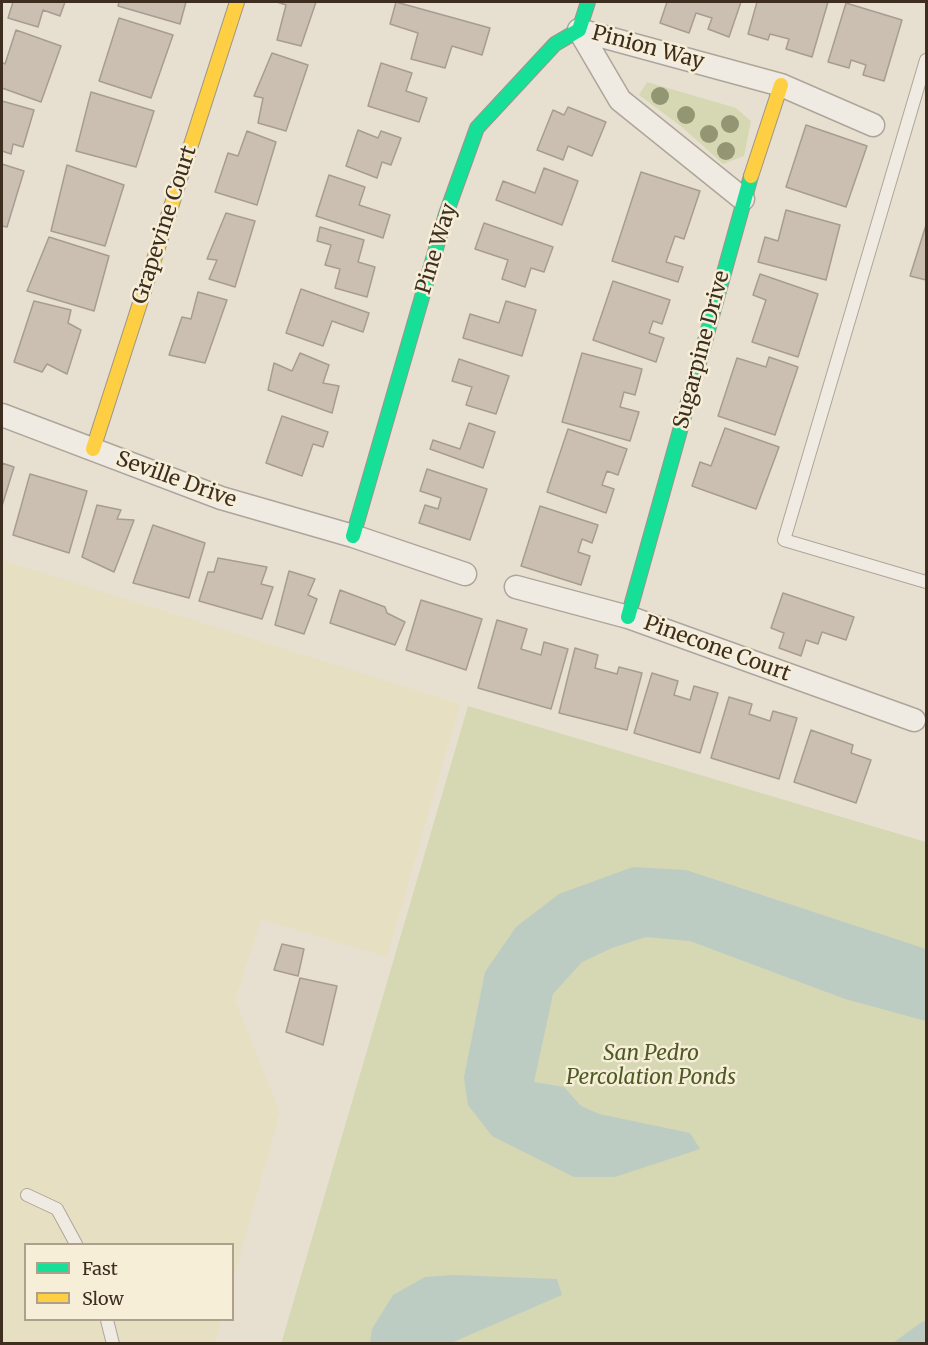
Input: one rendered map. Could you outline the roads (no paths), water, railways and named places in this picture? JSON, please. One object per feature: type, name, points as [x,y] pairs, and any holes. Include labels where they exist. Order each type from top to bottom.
[{"type":"street","name":"Grapevine Court","points":[[93,449],[237,2]]},
{"type":"street","points":[[579,30],[588,2]]},
{"type":"street","name":"Pinion Way","points":[[579,30],[781,85],[873,125]]},
{"type":"street","name":"Pinion Way","points":[[579,30],[620,100],[743,199]]},
{"type":"street","name":"Pine Way","points":[[353,536],[446,214],[477,128],[555,44],[579,30]]},
{"type":"street","name":"Sugarpine Drive","points":[[628,617],[743,199],[781,85]]},
{"type":"street","name":"Seville Drive","points":[[2,415],[221,498],[353,536],[465,574]]},
{"type":"street","name":"Pinecone Court","points":[[516,587],[628,617],[915,720]]},
{"type":"lane","points":[[927,60],[784,540],[927,582]]},
{"type":"lane","points":[[27,1195],[57,1209],[75,1243]]},
{"type":"lane","points":[[106,1321],[112,1344]]},
{"type":"park label","name":"San Pedro Percolation Ponds","points":[[651,1066]]}]
